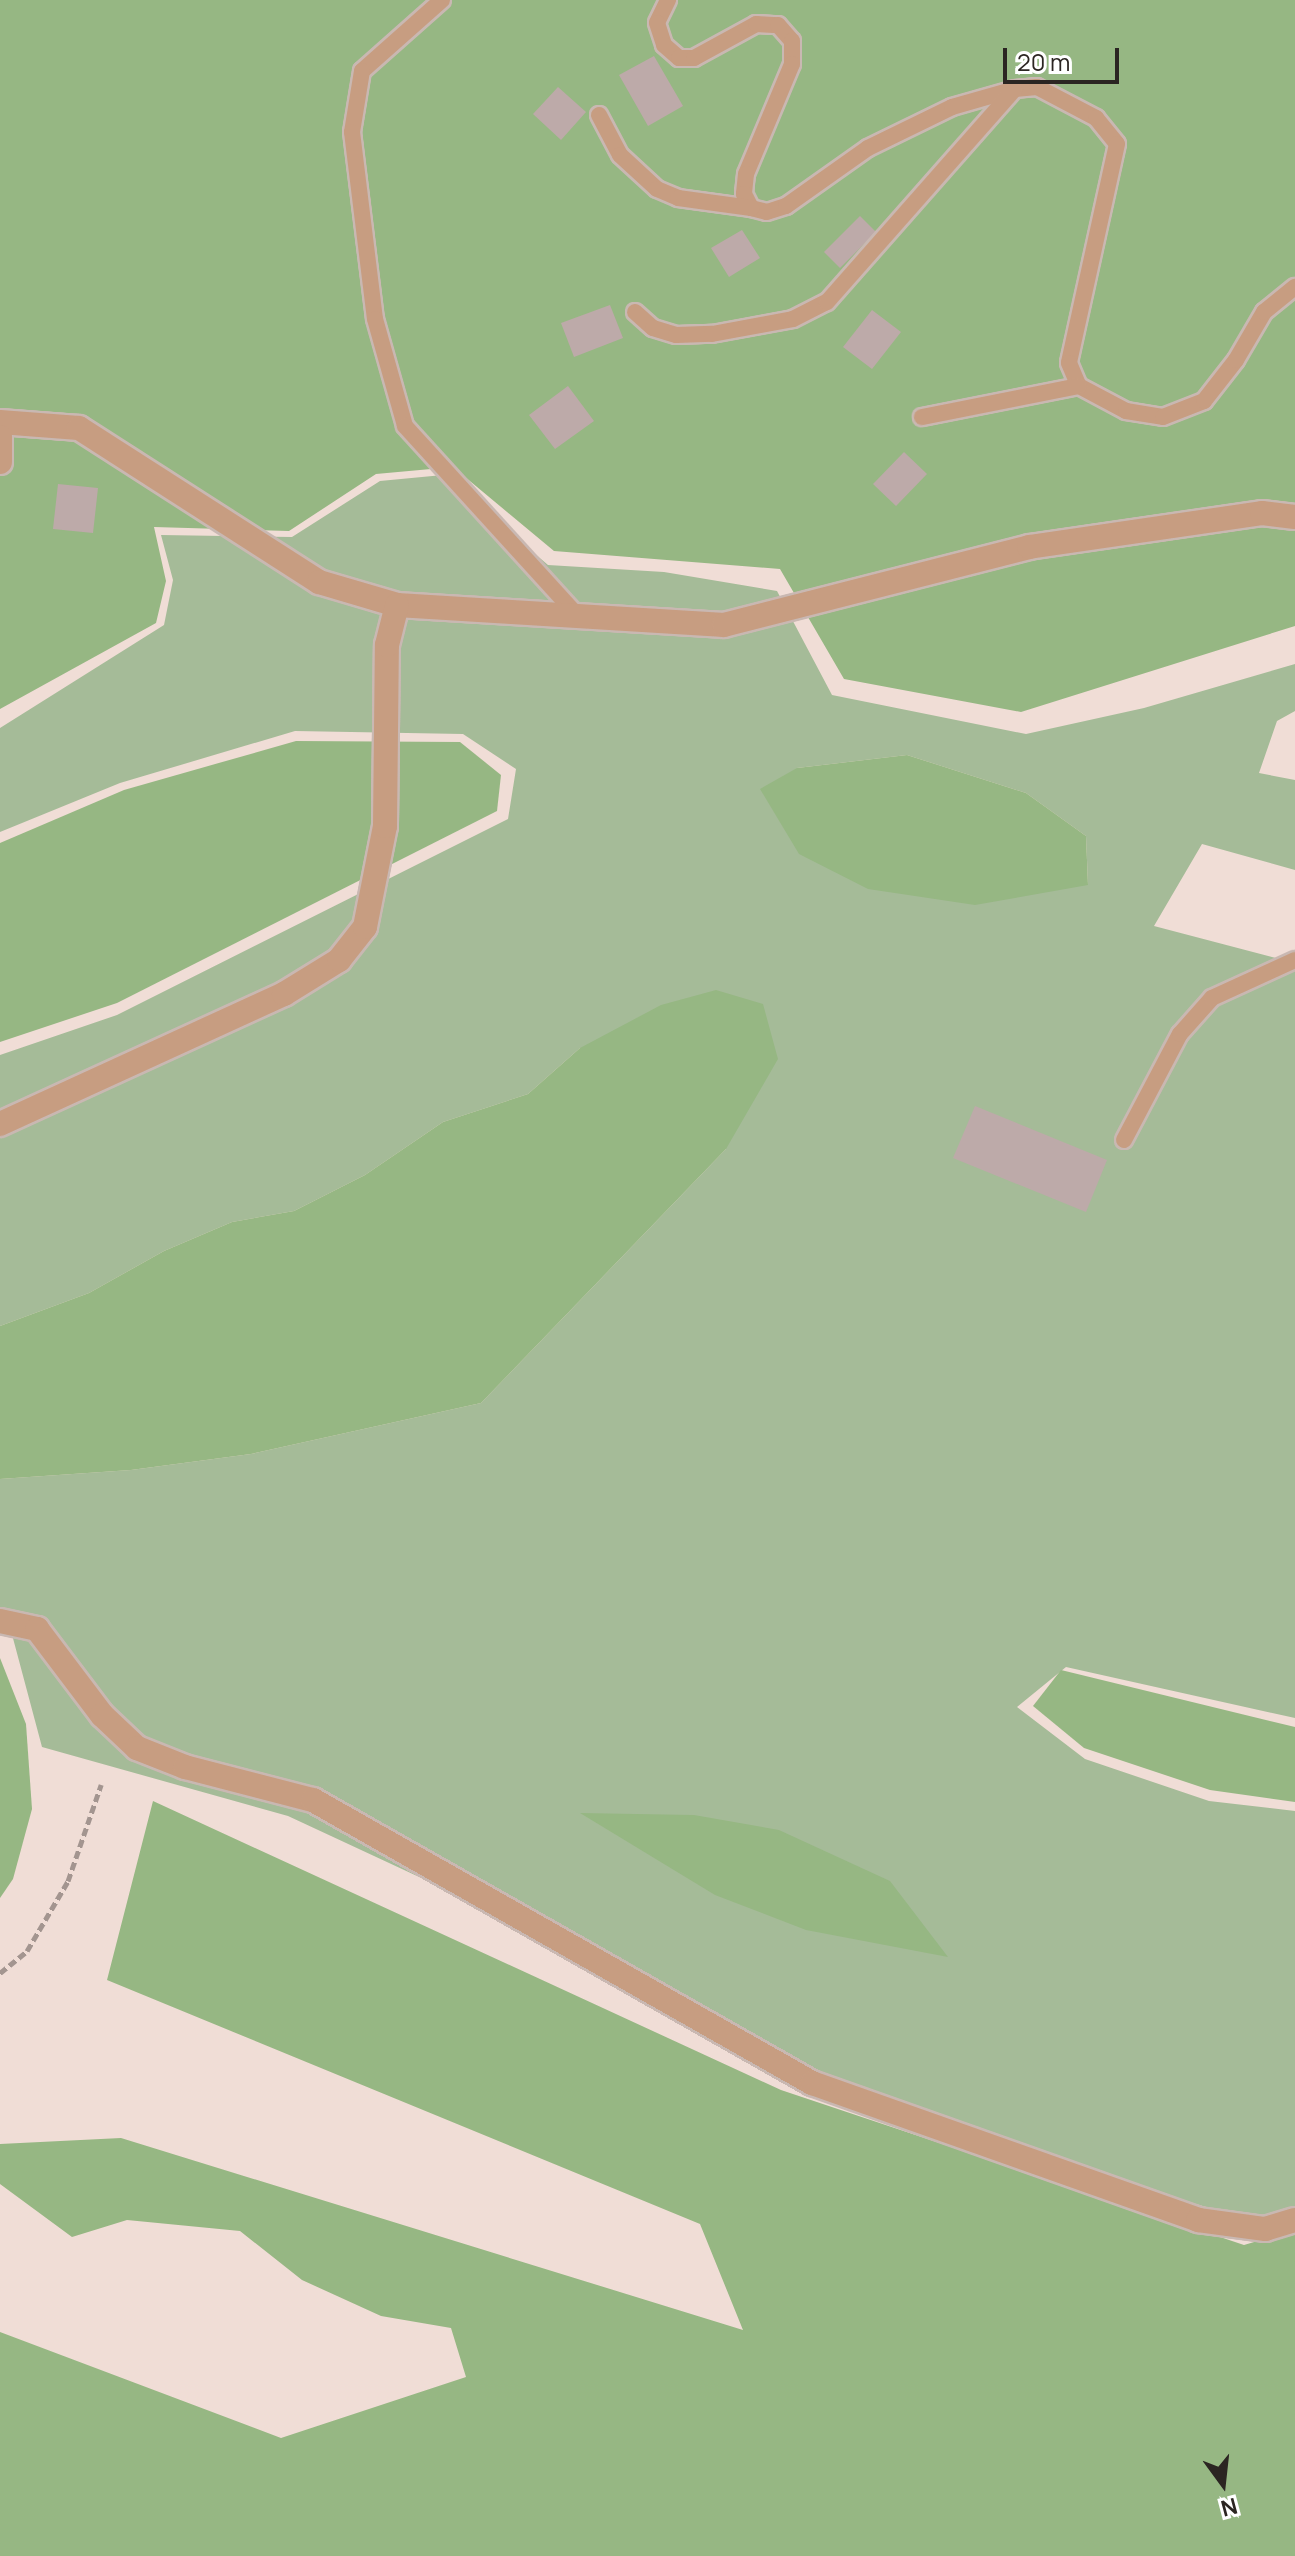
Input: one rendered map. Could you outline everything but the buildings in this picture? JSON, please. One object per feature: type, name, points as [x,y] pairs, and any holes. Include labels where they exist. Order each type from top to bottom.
[{"type":"street","points":[[0,422],[79,428],[319,582],[397,605],[724,625],[1029,547],[1262,513],[1295,517]]},
{"type":"street","points":[[0,437],[0,462]]},
{"type":"street","points":[[0,1124],[284,994],[339,960],[365,927],[385,826],[387,645],[397,605]]},
{"type":"street","points":[[0,1621],[37,1629],[102,1715],[137,1748],[185,1767],[313,1800],[812,2083],[1198,2220],[1265,2229],[1295,2220]]},
{"type":"lane","points":[[442,0],[362,71],[352,132],[375,319],[405,426],[576,614]]},
{"type":"lane","points":[[668,0],[657,23],[664,45],[679,58],[694,58],[756,24],[778,25],[792,41],[792,64],[746,174],[744,194],[751,208]]},
{"type":"lane","points":[[599,115],[620,155],[657,189],[678,198],[767,212],[786,206],[868,148],[952,107],[1015,89],[1037,87],[1096,118],[1117,144],[1069,363],[1079,386],[1126,411],[1163,417],[1204,401],[1236,360],[1264,312],[1295,287]]},
{"type":"lane","points":[[635,312],[653,328],[676,335],[712,334],[793,319],[827,302],[1015,89]]},
{"type":"lane","points":[[922,417],[1079,386]]},
{"type":"lane","points":[[1124,1140],[1180,1034],[1212,998],[1295,960]]},
{"type":"path","points":[[0,1973],[27,1951],[68,1881],[101,1785]]},
{"type":"green space","points":[[0,0],[1295,0],[1295,626],[1021,712],[844,679],[780,569],[554,551],[453,467],[376,474],[289,531],[154,527],[166,581],[156,623],[0,709]]},
{"type":"green space","points":[[443,475],[548,565],[664,572],[777,591],[832,695],[1026,734],[1144,708],[1295,664],[1295,711],[1277,721],[1259,773],[1295,780],[1295,870],[1202,844],[1154,926],[1295,963],[1295,1718],[1066,1667],[1017,1707],[1085,1759],[1209,1801],[1295,1811],[1295,2209],[1252,2221],[1034,2155],[812,2075],[604,1963],[288,1816],[42,1747],[10,1627],[0,1626],[0,1479],[131,1470],[251,1454],[481,1403],[726,1149],[580,1048],[528,1094],[443,1122],[365,1175],[294,1211],[232,1222],[164,1251],[89,1293],[0,1326],[0,1055],[117,1015],[508,819],[516,769],[463,734],[295,731],[120,783],[0,832],[0,728],[164,625],[173,580],[161,535],[292,537],[380,481]],"holes":[[[907,755],[1026,793],[1086,836],[1088,884],[797,768]]]},
{"type":"green space","points":[[296,741],[460,742],[501,775],[497,811],[117,1003],[0,1042],[0,843],[124,790]]},
{"type":"green space","points":[[907,755],[1026,793],[1086,836],[1088,885],[975,905],[868,889],[799,854],[760,789],[797,768]]},
{"type":"green space","points":[[716,990],[763,1004],[778,1059],[726,1149],[481,1403],[251,1454],[131,1470],[0,1479],[0,1326],[89,1293],[164,1251],[232,1222],[294,1211],[365,1175],[443,1122],[528,1094],[580,1048],[661,1005]]},
{"type":"green space","points":[[0,1658],[26,1724],[32,1809],[13,1879],[0,1898]]},
{"type":"green space","points":[[1061,1670],[1295,1727],[1295,1802],[1210,1790],[1084,1748],[1033,1706]]},
{"type":"green space","points":[[153,1801],[781,2090],[1244,2245],[1295,2230],[1295,2556],[0,2556],[0,2332],[281,2438],[466,2377],[451,2328],[381,2316],[302,2280],[240,2231],[127,2220],[72,2237],[0,2184],[0,2144],[121,2138],[743,2330],[700,2224],[107,1980]]},
{"type":"green space","points":[[580,1813],[694,1815],[779,1830],[890,1881],[948,1957],[806,1930],[715,1895]]}]
